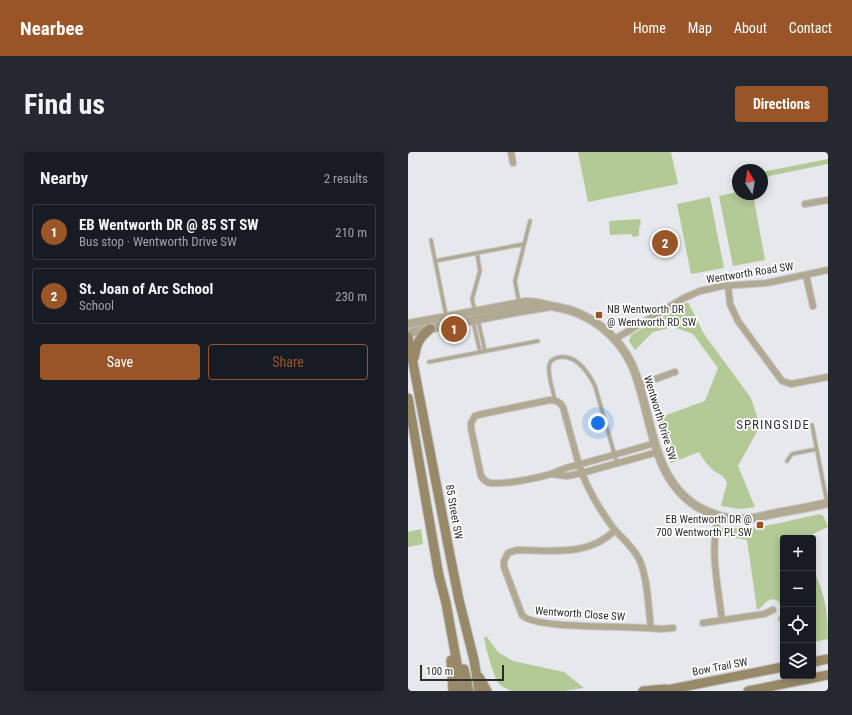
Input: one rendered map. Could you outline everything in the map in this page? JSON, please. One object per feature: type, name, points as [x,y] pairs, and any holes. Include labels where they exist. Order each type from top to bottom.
[{"type":"main road","points":[[413,366],[417,344],[421,337],[430,329]]},
{"type":"main road","name":"85 Street SW","points":[[408,337],[459,600],[474,660],[479,691]]},
{"type":"main road","points":[[408,398],[435,552],[462,691]]},
{"type":"main road","points":[[435,552],[449,550]]},
{"type":"main road","points":[[448,615],[453,691]]},
{"type":"main road","points":[[451,632],[459,649],[469,691]]},
{"type":"main road","points":[[816,661],[828,659]]},
{"type":"main road","points":[[474,660],[479,678],[487,691]]},
{"type":"main road","name":"Bow Trail SW","points":[[643,691],[666,690],[780,669]]},
{"type":"main road","points":[[748,691],[828,675]]},
{"type":"street","points":[[511,152],[513,163]]},
{"type":"street","points":[[805,204],[828,200]]},
{"type":"street","name":"Wentworth Road SW","points":[[614,339],[684,298],[708,289],[728,285],[760,283],[828,270]]},
{"type":"street","points":[[806,274],[813,306]]},
{"type":"street","points":[[728,285],[730,304],[738,321],[782,381],[791,384],[828,377]]},
{"type":"street","name":"Wentworth Drive SW","points":[[408,333],[430,329],[475,317],[519,303],[534,302],[571,310],[588,317],[614,339],[631,364],[639,385],[657,448],[667,474],[679,492],[696,506],[719,515],[736,519],[754,518],[828,505]]},
{"type":"street","name":"Wentworth Drive SW","points":[[408,324],[446,317],[475,317],[552,306]]},
{"type":"street","points":[[639,385],[675,372]]},
{"type":"street","points":[[651,628],[642,566],[632,547],[615,530],[595,503],[582,473],[579,465],[561,404],[555,400],[550,400],[482,414],[475,416],[471,425],[479,471],[481,476],[486,481],[492,483],[552,474],[567,476],[582,473],[617,463],[657,448]]},
{"type":"street","points":[[552,474],[564,468],[615,455],[657,448]]},
{"type":"street","points":[[719,515],[715,532],[714,554],[722,620]]},
{"type":"street","name":"Wentworth Close SW","points":[[615,530],[601,541],[582,549],[517,550],[508,553],[504,561],[504,568],[520,612],[523,617],[530,620],[609,628],[673,628]]},
{"type":"street","points":[[703,623],[764,614],[773,610]]},
{"type":"lane","points":[[519,303],[515,281],[530,221]]},
{"type":"lane","points":[[431,240],[446,317]]},
{"type":"lane","points":[[436,261],[524,244]]},
{"type":"lane","points":[[477,253],[480,271],[472,299],[480,352]]},
{"type":"lane","points":[[475,317],[485,351]]},
{"type":"lane","points":[[429,362],[538,340]]},
{"type":"lane","points":[[555,400],[549,368],[550,362],[556,358],[562,357],[573,359],[583,368],[593,382],[617,463]]},
{"type":"lane","points":[[812,425],[828,505]]},
{"type":"lane","points":[[787,461],[792,454],[817,449]]},
{"type":"green space","points":[[578,152],[671,152],[678,184],[588,202]]},
{"type":"green space","points":[[828,159],[828,164],[768,177],[768,171]]},
{"type":"green space","points":[[732,193],[732,200],[754,200],[765,260],[733,266],[719,196]]},
{"type":"green space","points":[[710,197],[724,268],[691,274],[677,204]]},
{"type":"green space","points":[[640,219],[641,225],[639,227],[639,236],[633,237],[631,234],[610,235],[609,221]]},
{"type":"green space","points":[[688,302],[704,334],[751,398],[760,426],[738,466],[755,507],[740,509],[721,506],[727,483],[726,480],[709,466],[699,452],[671,463],[658,418],[705,401],[718,368],[693,334],[673,327],[653,332],[635,350],[629,341],[631,335]]},
{"type":"green space","points":[[820,514],[824,517],[828,527],[811,535],[780,535],[780,605],[779,602],[773,599],[766,602],[757,610],[747,540],[718,535],[719,531],[723,527],[747,528]]},
{"type":"green space","points":[[421,529],[423,544],[408,547],[408,532]]},
{"type":"green space","points":[[816,577],[825,603],[828,639],[816,641]]},
{"type":"green space","points":[[484,637],[487,637],[498,652],[513,661],[564,672],[584,688],[564,691],[511,691],[506,689],[497,681]]},
{"type":"place","name":"St. Joan of Arc School","points":[[665,243]]},
{"type":"place","name":"NB Wentworth DR @ Wentworth RD SW","points":[[599,315]]},
{"type":"place","name":"EB Wentworth DR @ 85 ST SW","points":[[454,329]]},
{"type":"place","name":"EB Wentworth DR @ 700 Wentworth PL SW","points":[[760,525]]},
{"type":"district","name":"SPRINGSIDE","points":[[773,424]]}]
